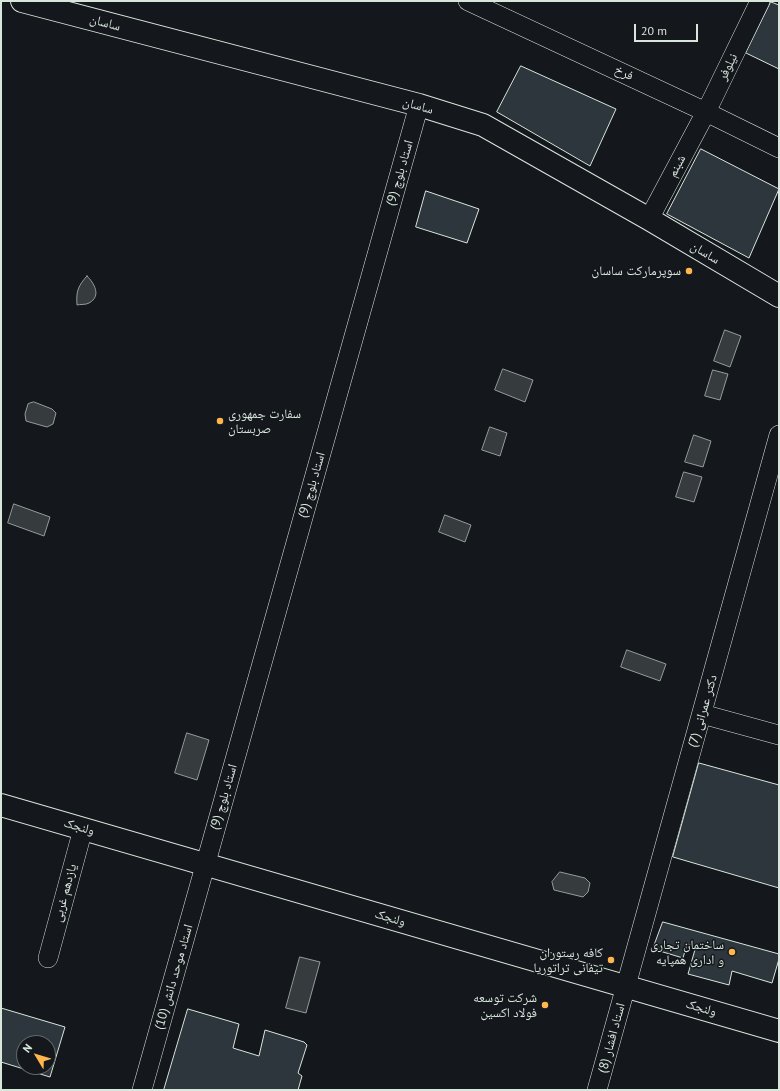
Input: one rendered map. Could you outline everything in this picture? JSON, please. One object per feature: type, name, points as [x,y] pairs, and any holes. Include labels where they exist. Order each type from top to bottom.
[{"type":"street","name":"ساسان","points":[[22,1],[418,105],[483,125],[779,296]]},
{"type":"street","name":"نیلوفر","points":[[706,112],[760,1]]},
{"type":"street","name":"فرخ","points":[[476,2],[779,148]]},
{"type":"street","name":"استاد بلوچ (9)","points":[[206,864],[418,105]]},
{"type":"street","name":"شبنم","points":[[649,220],[706,112]]},
{"type":"street","name":"دکتر عمرانی (7)","points":[[626,986],[779,435]]},
{"type":"street","points":[[702,714],[779,735]]},
{"type":"street","name":"ولنجک","points":[[1,805],[779,1031]]},
{"type":"street","name":"یازدهم غربی","points":[[48,958],[82,828]]},
{"type":"street","name":"استاد موحد دانش (10)","points":[[142,1090],[206,864]]},
{"type":"street","name":"استاد افشار (8)","points":[[597,1090],[626,986]]},
{"type":"shaded area","points":[[87,276],[96,290],[95,297],[88,304],[77,305],[78,289]]},
{"type":"shaded area","points":[[725,330],[741,336],[730,367],[714,361]]},
{"type":"shaded area","points":[[503,369],[533,380],[525,402],[495,390]]},
{"type":"shaded area","points":[[713,370],[728,374],[720,400],[705,396]]},
{"type":"shaded area","points":[[34,402],[52,409],[56,413],[53,424],[47,427],[26,421],[25,414],[28,404]]},
{"type":"shaded area","points":[[490,427],[507,433],[500,456],[482,450]]},
{"type":"shaded area","points":[[694,435],[711,441],[703,467],[685,462]]},
{"type":"shaded area","points":[[684,472],[702,477],[694,502],[676,497]]},
{"type":"shaded area","points":[[14,504],[50,517],[44,536],[8,523]]},
{"type":"shaded area","points":[[445,515],[471,525],[465,542],[439,532]]},
{"type":"shaded area","points":[[627,650],[666,664],[660,681],[621,667]]},
{"type":"shaded area","points":[[187,733],[209,740],[197,780],[175,773]]},
{"type":"shaded area","points":[[560,872],[585,878],[590,883],[588,892],[583,897],[554,890],[552,882]]},
{"type":"shaded area","points":[[300,957],[320,962],[306,1013],[286,1008]]},
{"type":"building","points":[[771,2],[779,5],[779,69],[746,53]]},
{"type":"building","points":[[521,66],[616,109],[590,166],[497,112]]},
{"type":"building","points":[[701,149],[779,189],[749,258],[667,214]]},
{"type":"building","points":[[426,191],[479,209],[467,243],[416,227]]},
{"type":"building","points":[[699,763],[779,785],[779,888],[673,857]]},
{"type":"building","name":"ساختمان تجاری و اداری همپایه","points":[[663,922],[779,954],[772,983],[732,971],[729,985],[688,974],[696,946],[687,944],[683,958],[653,949]]},
{"type":"building","points":[[1,1008],[65,1027],[56,1057],[56,1035],[16,1035],[16,1067],[1,1062]]},
{"type":"building","points":[[188,1009],[239,1024],[233,1048],[259,1056],[265,1030],[304,1042],[307,1045],[298,1073],[302,1076],[298,1090],[164,1090]]},
{"type":"place","name":"سوپرمارکت ساسان","points":[[689,271]]},
{"type":"place","name":"سفارت جمهوری صربستان","points":[[220,421]]},
{"type":"place","name":"ساختمان تجاری و اداری همپایه","points":[[732,952]]},
{"type":"place","name":"کافه رستوران تیفانی تراتوریا","points":[[611,960]]},
{"type":"place","name":"شرکت توسعه فولاد اکسین","points":[[545,1005]]}]
